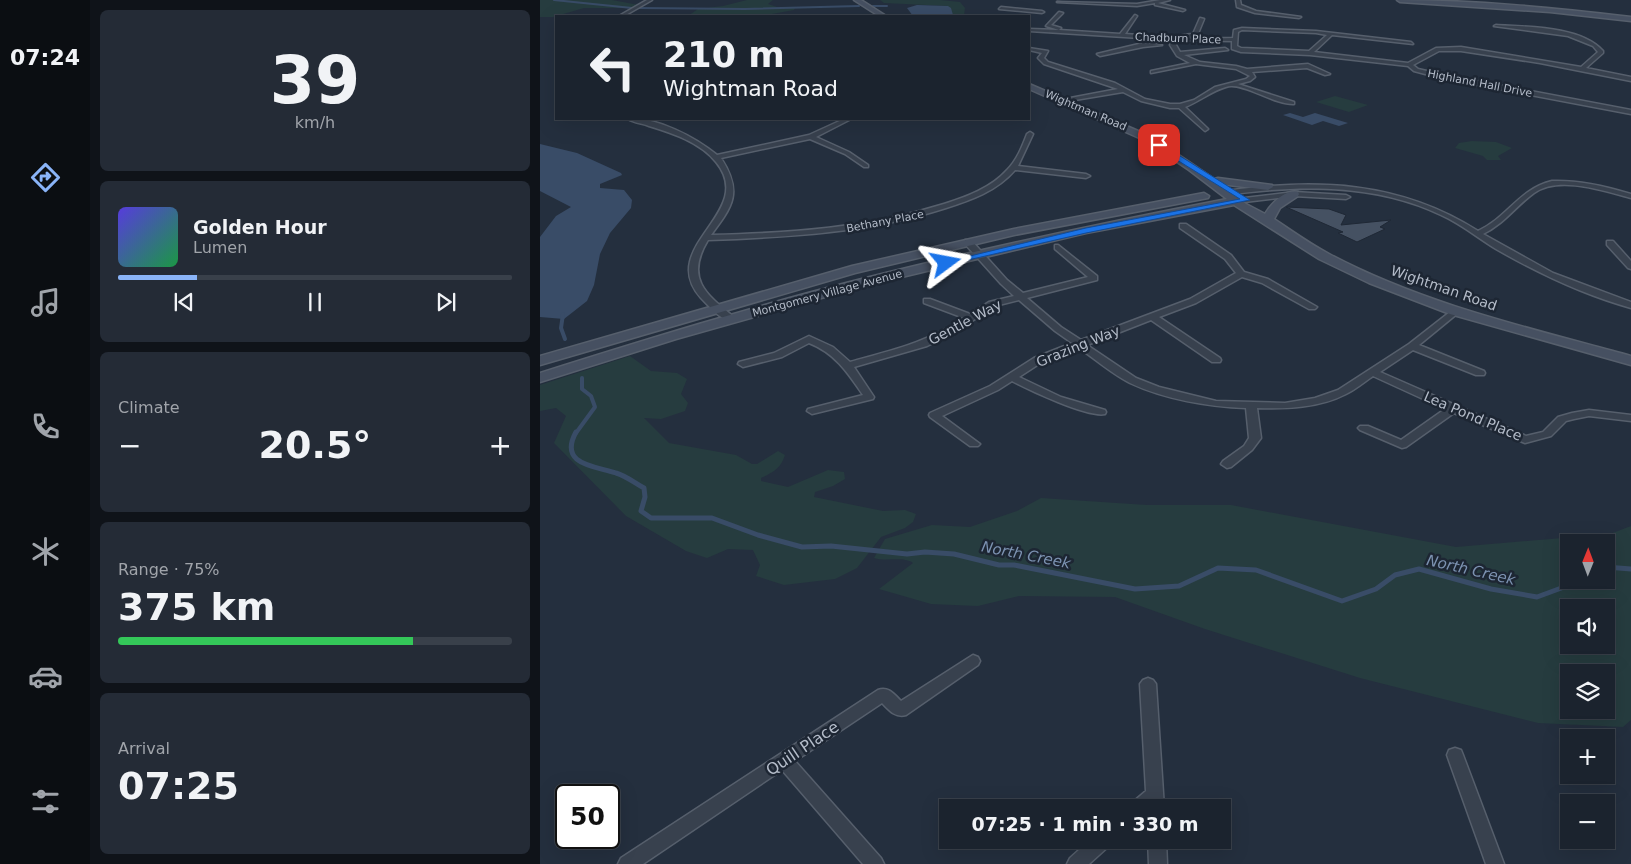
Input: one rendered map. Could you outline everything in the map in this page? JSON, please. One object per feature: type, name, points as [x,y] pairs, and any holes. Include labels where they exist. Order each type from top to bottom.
[{"type":"main road","points":[[857,0],[881,15]]},
{"type":"main road","points":[[1400,0],[1550,10],[1631,19]]},
{"type":"main road","name":"Wightman Road","points":[[1030,86],[1126,126],[1150,139],[1194,168],[1218,181],[1264,218],[1323,256],[1373,280],[1455,311],[1631,361]]},
{"type":"main road","name":"Wightman Road","points":[[1194,168],[1206,179],[1236,196]]},
{"type":"main road","points":[[1184,200],[1199,190],[1206,179]]},
{"type":"main road","points":[[1218,181],[1268,187]]},
{"type":"main road","points":[[1194,209],[1226,210],[1264,218],[1275,206],[1294,194]]},
{"type":"main road","name":"Montgomery Village Avenue","points":[[540,361],[852,270],[968,242],[1184,200],[1236,196]]},
{"type":"main road","name":"Montgomery Village Avenue","points":[[540,378],[732,319],[861,283],[1086,230],[1194,209],[1236,196]]},
{"type":"street","points":[[623,15],[650,0]]},
{"type":"street","points":[[1030,18],[1060,1],[1122,5],[1156,3],[1168,0]]},
{"type":"street","points":[[1238,0],[1239,6],[1247,10],[1299,18]]},
{"type":"street","points":[[1287,0],[1309,2]]},
{"type":"street","points":[[1156,3],[1183,10]]},
{"type":"street","points":[[1001,8],[1047,9]]},
{"type":"street","points":[[1240,12],[1247,10]]},
{"type":"street","name":"Chadburn Place","points":[[1061,13],[1048,26],[1049,28],[1122,34],[1174,42],[1235,39]]},
{"type":"street","name":"Chadburn Place","points":[[1122,34],[1136,16]]},
{"type":"street","name":"Chadburn Place","points":[[1030,30],[1192,36],[1195,35],[1202,19]]},
{"type":"street","points":[[1496,26],[1560,33],[1590,42],[1597,46],[1601,52],[1582,69]]},
{"type":"street","name":"Chadburn Place","points":[[1408,65],[1310,53],[1236,49],[1234,48],[1236,31],[1242,29],[1332,34],[1411,43]]},
{"type":"street","points":[[1310,53],[1332,34]]},
{"type":"street","points":[[1100,54],[1143,45],[1174,42],[1179,54],[1196,63],[1248,71],[1308,66],[1327,74]]},
{"type":"street","name":"Highland Hall Drive","points":[[1631,79],[1502,55],[1447,48],[1438,49],[1408,65],[1416,70],[1440,76],[1631,112]]},
{"type":"street","points":[[1030,50],[1046,52],[1041,58],[1046,63],[1113,84],[1153,103],[1181,106],[1196,101],[1217,88],[1252,78],[1253,76],[1248,71]]},
{"type":"street","points":[[1179,54],[1225,50]]},
{"type":"street","points":[[1152,72],[1196,63]]},
{"type":"street","points":[[1230,84],[1292,103]]},
{"type":"street","points":[[1068,102],[1125,91]]},
{"type":"street","points":[[1181,106],[1205,129]]},
{"type":"street","points":[[645,120],[701,144],[717,157],[728,176],[730,191],[726,208],[695,256],[692,272],[697,289],[732,319]]},
{"type":"street","points":[[717,157],[811,137],[846,120]]},
{"type":"street","name":"Bethany Place","points":[[706,238],[817,233],[896,220],[932,211],[975,196],[997,183],[1018,162],[1030,134]]},
{"type":"street","points":[[811,137],[848,152],[866,166]]},
{"type":"street","points":[[1013,168],[1086,176]]},
{"type":"street","points":[[1236,196],[1335,195],[1402,206],[1439,217],[1477,234],[1489,229],[1517,206],[1532,190],[1546,184],[1589,186],[1631,196]]},
{"type":"street","points":[[1236,196],[1268,187],[1330,187],[1382,194],[1443,213],[1539,269],[1566,282],[1631,305]]},
{"type":"street","points":[[1183,226],[1228,256],[1240,274],[1265,281],[1312,307]]},
{"type":"street","points":[[968,242],[1021,296],[1058,329],[1132,380],[1155,389],[1216,404],[1285,406],[1317,401],[1342,392],[1412,346],[1455,311]]},
{"type":"street","points":[[1610,242],[1631,266]]},
{"type":"street","name":"Gentle Way","points":[[849,365],[924,344],[949,332],[969,317],[992,304],[1094,278],[1058,246]]},
{"type":"street","name":"Grazing Way","points":[[974,444],[934,415],[994,388],[1038,360],[1193,301],[1240,274]]},
{"type":"street","points":[[927,301],[969,317]]},
{"type":"street","points":[[1153,317],[1216,360]]},
{"type":"street","points":[[742,364],[778,355],[809,339],[825,344],[849,365],[869,396],[812,411]]},
{"type":"street","points":[[1412,346],[1480,374]]},
{"type":"street","name":"Lea Pond Place","points":[[1372,372],[1525,440],[1547,434],[1562,419],[1572,416],[1589,413],[1631,418]]},
{"type":"street","points":[[1011,377],[1057,399],[1101,412]]},
{"type":"street","points":[[1227,464],[1248,448],[1255,438],[1251,406]]},
{"type":"street","points":[[1364,428],[1402,445],[1452,409]]},
{"type":"street","name":"Quill Place","points":[[627,864],[883,694],[900,710],[973,661]]},
{"type":"street","points":[[1148,684],[1155,799]]},
{"type":"street","points":[[1455,755],[1495,864]]},
{"type":"street","points":[[784,761],[875,864]]},
{"type":"street","points":[[1076,864],[1093,849]]},
{"type":"street","points":[[1157,849],[1158,864]]},
{"type":"green space","points":[[540,0],[612,0],[639,5],[633,8],[584,8],[553,17],[540,17]]},
{"type":"green space","points":[[747,0],[773,0],[768,4],[777,7],[795,8],[794,10],[772,14],[774,15],[689,15],[698,9],[723,6]]},
{"type":"green space","points":[[880,0],[940,0],[960,2],[965,8],[964,15],[951,15],[951,10],[947,6],[884,3]]},
{"type":"green space","points":[[1335,96],[1368,105],[1349,112],[1316,102]]},
{"type":"green space","points":[[1472,141],[1496,142],[1512,148],[1498,156],[1501,160],[1487,160],[1483,156],[1455,148],[1459,143]]},
{"type":"green space","points":[[630,356],[651,371],[677,373],[687,379],[681,394],[688,403],[685,411],[661,419],[644,418],[669,443],[736,455],[752,464],[757,464],[778,451],[785,455],[781,463],[773,472],[761,478],[761,481],[788,487],[828,470],[844,472],[845,479],[833,486],[815,492],[814,497],[883,511],[905,510],[916,514],[913,522],[905,528],[881,537],[857,568],[835,579],[784,585],[756,576],[760,565],[753,550],[728,549],[707,558],[686,551],[626,516],[554,443],[566,416],[556,408],[540,411],[540,385]]},
{"type":"green space","points":[[1041,498],[1147,505],[1231,505],[1456,547],[1560,538],[1560,589],[1615,589],[1615,534],[1610,534],[1631,526],[1631,720],[1623,727],[1538,723],[1360,678],[1205,629],[1115,597],[1019,596],[978,606],[931,604],[879,589],[913,563],[904,560],[874,558],[885,539],[932,525],[970,527],[1017,511]]},
{"type":"water","points":[[917,5],[948,6],[951,8],[953,15],[912,15],[907,8]]},
{"type":"water","points":[[1290,113],[1303,117],[1315,113],[1348,123],[1339,126],[1323,121],[1312,125],[1283,115]]},
{"type":"water","points":[[540,144],[577,153],[621,173],[622,175],[600,184],[600,188],[624,190],[632,200],[631,208],[610,233],[600,254],[594,285],[587,301],[564,319],[540,317],[540,237],[556,216],[571,207],[540,191]]},
{"type":"building","points":[[1286,207],[1329,209],[1346,215],[1341,225],[1391,220],[1380,227],[1385,229],[1357,242],[1338,233],[1343,232]]},
{"type":"waterway","points":[[554,0],[632,8]]},
{"type":"waterway","points":[[639,8],[745,9],[859,6]]},
{"type":"waterway","points":[[873,6],[887,6]]},
{"type":"waterway","name":"North Creek","points":[[563,314],[561,328],[565,339]]},
{"type":"waterway","name":"North Creek","points":[[576,433],[595,407],[591,396],[582,389],[582,378]]},
{"type":"waterway","name":"North Creek","points":[[576,432],[572,443],[572,451],[575,458],[589,466],[620,474],[644,488],[645,497],[641,511],[651,518],[712,518],[758,535],[802,547],[831,546],[907,554],[925,552],[954,554],[999,565],[1014,565],[1135,589],[1179,586],[1218,568],[1256,570],[1342,601],[1376,589],[1395,575],[1419,569],[1491,589],[1537,597],[1560,588]]},
{"type":"waterway","name":"North Creek","points":[[1615,568],[1631,569]]},
{"type":"route","points":[[946,263],[1086,230],[1247,200],[1159,145]]}]
